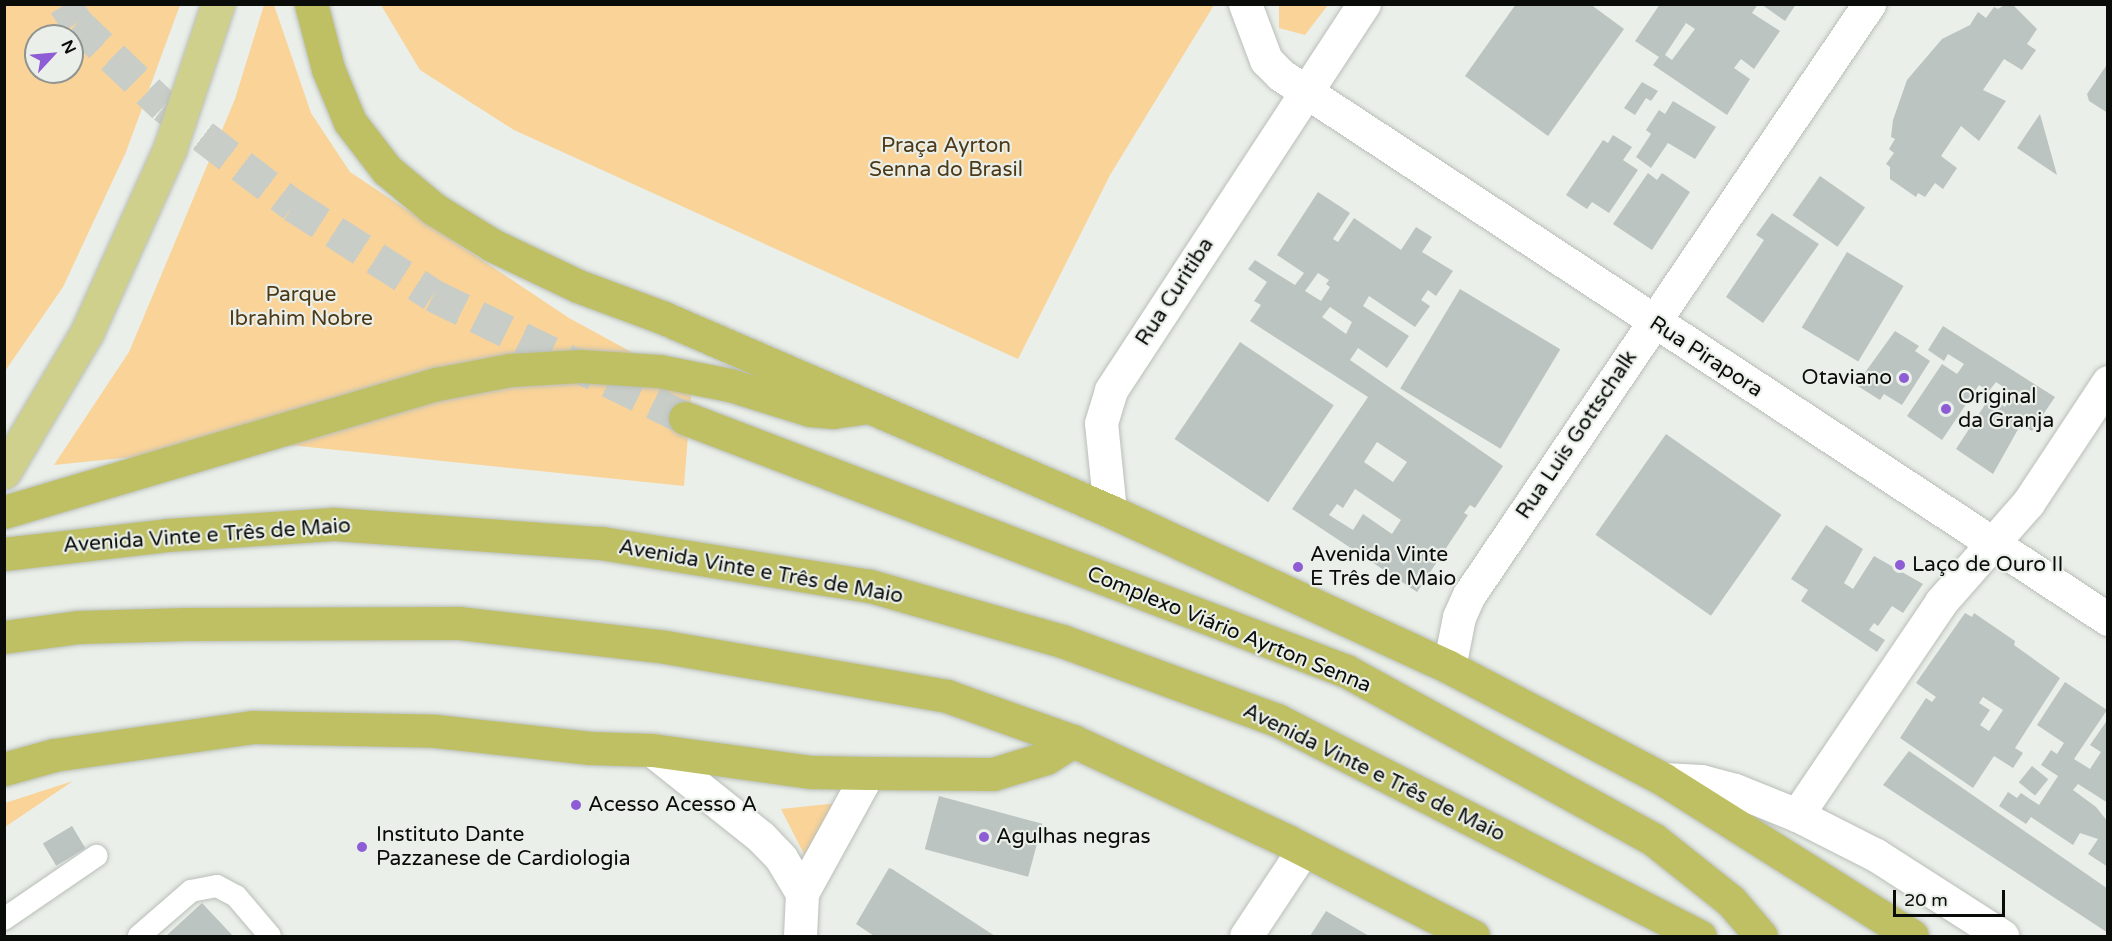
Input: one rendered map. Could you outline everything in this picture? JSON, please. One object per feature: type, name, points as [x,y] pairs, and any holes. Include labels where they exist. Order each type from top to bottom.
[{"type":"highway","points":[[311,4],[328,69],[350,122],[387,170],[434,209],[492,245],[578,286],[664,318],[1110,511],[1449,667],[1663,779],[1912,936]]},
{"type":"highway","points":[[4,512],[437,384],[510,370],[580,366],[658,371],[730,385],[810,410],[833,412],[868,407]]},
{"type":"highway","name":"Complexo Viário Ayrton Senna","points":[[685,418],[1346,671],[1653,839],[1731,900],[1761,936]]},
{"type":"highway","name":"Avenida Vinte e Três de Maio","points":[[4,554],[167,535],[334,524],[601,543],[870,586],[1062,641],[1277,720],[1700,936]]},
{"type":"highway","points":[[4,637],[79,627],[162,624],[459,623],[666,647],[947,696],[1072,741],[1303,850],[1473,936]]},
{"type":"highway","points":[[4,769],[54,755],[252,728],[436,731],[590,748],[652,750],[811,772],[868,773],[993,774],[1046,758],[1072,741]]},
{"type":"main road","points":[[4,472],[87,332],[170,148],[218,4]]},
{"type":"street","points":[[1245,4],[1266,60],[1307,92]]},
{"type":"street","name":"Rua Curitiba","points":[[1110,511],[1101,423],[1111,390],[1364,4]]},
{"type":"street","name":"Rua Luis Gottschalk","points":[[1449,667],[1459,617],[1469,595],[1869,4]]},
{"type":"street","name":"Rua Pirapora","points":[[1307,92],[1653,323],[2108,619]]},
{"type":"street","points":[[1797,815],[1941,602],[2028,503],[2108,382]]},
{"type":"street","points":[[652,750],[761,837],[781,858],[802,893]]},
{"type":"street","points":[[800,936],[802,893],[868,773]]},
{"type":"street","points":[[1663,779],[1701,781],[1735,790],[1797,815],[1876,855],[2001,936]]},
{"type":"street","points":[[1246,936],[1303,850]]},
{"type":"lane","points":[[4,920],[96,856]]},
{"type":"lane","points":[[138,936],[191,891],[217,886],[236,896],[270,936]]},
{"type":"green space","points":[[5,4],[180,5],[126,152],[63,287],[5,371]]},
{"type":"green space","points":[[1279,4],[1328,5],[1305,35],[1279,28]]},
{"type":"green space","name":"Parque Ibrahim Nobre","points":[[264,5],[274,5],[311,113],[350,172],[569,318],[692,385],[684,486],[270,443],[54,465],[129,352],[235,99]]},
{"type":"green space","name":"Praça Ayrton Senna do Brasil","points":[[381,5],[1214,5],[1110,175],[1018,359],[514,130],[420,70]]},
{"type":"green space","points":[[73,781],[5,827],[5,803]]},
{"type":"green space","points":[[838,803],[805,856],[781,809]]},
{"type":"building","points":[[1516,4],[1590,4],[1624,29],[1548,136],[1465,76]]},
{"type":"building","points":[[1660,4],[1758,4],[1752,13],[1780,31],[1754,69],[1741,59],[1734,68],[1750,79],[1727,115],[1653,65],[1659,57],[1635,41]],"holes":[[[1686,23],[1695,29],[1672,60],[1665,55]]]},
{"type":"building","points":[[1761,4],[1796,4],[1785,21]]},
{"type":"building","points":[[2006,4],[2012,4],[2037,29],[2027,44],[2036,50],[2022,70],[2004,59],[1983,90],[2006,101],[1979,141],[1961,126],[1941,156],[1957,168],[1943,189],[1935,183],[1925,197],[1918,193],[1916,197],[1890,179],[1890,167],[1886,164],[1894,153],[1889,149],[1895,139],[1891,137],[1893,120],[1907,80],[1942,39],[1970,25],[1978,12],[1986,18],[1994,7],[1998,9]]},
{"type":"building","points":[[2108,63],[2108,113],[2089,101],[2087,94]]},
{"type":"building","points":[[1642,82],[1658,91],[1651,101],[1646,98],[1635,115],[1624,108]]},
{"type":"building","points":[[1673,101],[1716,127],[1695,159],[1668,143],[1651,168],[1636,157],[1651,134],[1646,130],[1659,110],[1665,114]]},
{"type":"building","points":[[2040,114],[2057,175],[2017,148]]},
{"type":"building","points":[[1613,135],[1632,147],[1623,160],[1638,170],[1609,213],[1592,202],[1587,209],[1566,195],[1603,140],[1608,143]]},
{"type":"building","points":[[1648,173],[1657,180],[1662,173],[1690,192],[1652,250],[1613,224]]},
{"type":"building","points":[[1820,176],[1865,208],[1838,247],[1792,215]]},
{"type":"building","points":[[1318,192],[1350,213],[1333,239],[1338,242],[1354,218],[1401,250],[1416,227],[1432,237],[1422,252],[1453,271],[1436,296],[1428,290],[1421,300],[1430,306],[1415,327],[1369,296],[1363,306],[1409,336],[1387,368],[1358,348],[1350,360],[1503,466],[1475,508],[1470,505],[1464,513],[1468,515],[1417,592],[1292,509],[1368,397],[1250,321],[1261,305],[1254,301],[1267,282],[1248,269],[1255,260],[1295,285],[1304,273],[1277,255]],"holes":[[[1318,273],[1329,280],[1326,284],[1330,287],[1321,301],[1305,291]],[[1330,307],[1352,322],[1346,334],[1322,317]],[[1377,442],[1407,462],[1393,482],[1364,462]],[[1355,489],[1401,520],[1392,534],[1363,514],[1353,530],[1329,515],[1337,504],[1343,508]]]},
{"type":"building","points":[[1772,213],[1819,244],[1763,323],[1726,297],[1764,240],[1756,235]]},
{"type":"building","points":[[1847,252],[1904,286],[1858,361],[1802,327]]},
{"type":"building","points":[[1460,289],[1560,349],[1501,449],[1400,388]]},
{"type":"building","points":[[1943,326],[2055,397],[2032,431],[2021,424],[1993,474],[1956,449],[1990,397],[2005,407],[2014,394],[1996,382],[1989,391],[1979,385],[1942,440],[1907,416],[1942,364],[1957,374],[1964,364],[1948,354],[1944,361],[1928,350]]},
{"type":"building","points":[[1895,331],[1919,346],[1915,351],[1930,361],[1902,405],[1884,394],[1880,400],[1856,385]]},
{"type":"building","points":[[1240,342],[1334,405],[1268,502],[1175,439]]},
{"type":"building","points":[[1666,434],[1782,515],[1711,616],[1595,535]]},
{"type":"building","points":[[1826,525],[1863,549],[1844,583],[1853,589],[1874,556],[1923,584],[1903,613],[1892,606],[1878,626],[1874,623],[1869,630],[1885,640],[1877,652],[1801,601],[1808,590],[1791,579]]},
{"type":"building","points":[[1965,613],[1972,617],[1974,613],[2015,641],[2014,645],[2060,678],[2015,748],[2023,753],[2013,768],[1994,756],[1973,788],[1900,738],[1926,698],[1932,702],[1936,697],[1916,683]],"holes":[[[1983,697],[2003,710],[1989,731],[1980,725],[1990,710],[1979,703]]]},
{"type":"building","points":[[2065,682],[2107,710],[2074,759],[2090,769],[2101,752],[2090,745],[2108,719],[2108,803],[2078,784],[2073,790],[2096,807],[2108,822],[2108,867],[2088,854],[2098,839],[2080,833],[2073,845],[2031,817],[2026,824],[1999,806],[2008,792],[2017,798],[2021,793],[2039,805],[2058,776],[2041,765],[2051,750],[2057,754],[2064,743],[2037,725]]},
{"type":"building","points":[[1909,751],[2108,889],[2108,933],[1883,785]]},
{"type":"building","points":[[2032,766],[2048,779],[2035,796],[2019,782]]},
{"type":"building","name":"Agulhas negras","points":[[939,796],[1042,824],[1028,877],[925,849]]},
{"type":"building","points":[[72,826],[85,848],[56,866],[43,844]]},
{"type":"building","points":[[889,868],[995,936],[874,936],[856,924]]},
{"type":"building","points":[[202,903],[233,936],[166,936]]},
{"type":"building","points":[[1326,911],[1369,936],[1310,936]]},
{"type":"tunnel","points":[[65,4],[77,23],[164,106],[293,205],[433,295],[685,418]]},
{"type":"place","name":"Otaviano","points":[[1904,378]]},
{"type":"place","name":"Original da Granja","points":[[1946,409]]},
{"type":"place","name":"Laço de Ouro II","points":[[1900,565]]},
{"type":"place","name":"Avenida Vinte E Três de Maio","points":[[1298,567]]},
{"type":"place","name":"Acesso Acesso A","points":[[576,805]]},
{"type":"place","name":"Agulhas negras","points":[[984,837]]},
{"type":"place","name":"Instituto Dante Pazzanese de Cardiologia","points":[[362,847]]}]
